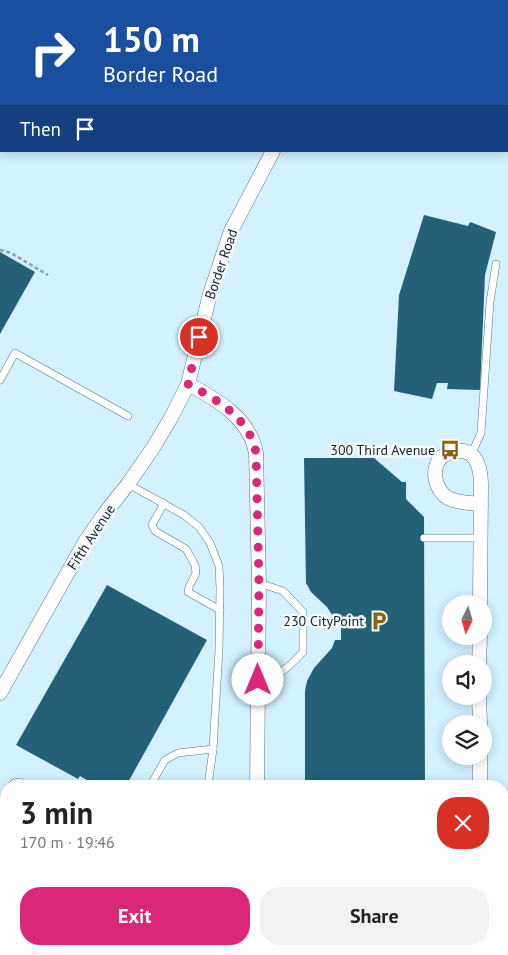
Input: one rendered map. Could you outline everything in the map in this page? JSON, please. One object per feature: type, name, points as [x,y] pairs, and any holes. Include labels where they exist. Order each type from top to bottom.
[{"type":"street","name":"Border Road","points":[[188,384],[210,294],[232,231],[272,152]]},
{"type":"street","name":"Fifth Avenue","points":[[0,694],[84,542],[153,448],[188,384]]},
{"type":"street","points":[[188,384],[223,405],[237,419],[252,439],[256,453],[259,583],[257,780]]},
{"type":"street","points":[[480,595],[481,538],[481,504],[481,472],[477,462],[471,455],[461,451],[451,452],[442,457],[435,467],[438,487],[448,498],[460,502],[481,504]]},
{"type":"street","points":[[480,765],[480,780]]},
{"type":"lane","points":[[471,455],[482,433],[490,302],[496,264]]},
{"type":"lane","points":[[0,380],[15,353],[128,416]]},
{"type":"lane","points":[[128,484],[184,514],[199,527],[210,543],[219,566],[220,610],[217,701],[209,780]]},
{"type":"lane","points":[[164,503],[152,524],[155,531],[186,549],[195,566],[196,573],[188,592],[220,610]]},
{"type":"lane","points":[[424,538],[481,538]]},
{"type":"lane","points":[[258,680],[283,672],[303,652],[303,612],[283,591],[259,583]]},
{"type":"lane","points":[[153,780],[165,760],[178,753],[213,749]]},
{"type":"path","points":[[0,250],[11,253],[48,274]]},
{"type":"building","points":[[424,215],[468,226],[470,222],[496,232],[485,275],[480,390],[447,389],[448,383],[437,383],[432,399],[394,391],[399,295]]},
{"type":"building","points":[[0,252],[35,272],[0,334]]},
{"type":"building","name":"230 CityPoint","points":[[304,458],[374,458],[402,482],[406,482],[406,499],[424,517],[425,780],[305,780],[305,691],[307,681],[314,668],[332,648],[335,640],[341,640],[341,623],[334,623],[334,618],[327,607],[311,592],[306,583]]},
{"type":"building","points":[[107,585],[207,640],[129,780],[87,780],[80,776],[78,779],[16,745]]},
{"type":"place","name":"300 Third Avenue","points":[[450,450]]},
{"type":"place","name":"230 CityPoint","points":[[379,621]]},
{"type":"route","points":[[199,337],[188,384],[212,397],[232,413],[248,432],[255,446],[259,583],[258,680]]}]
